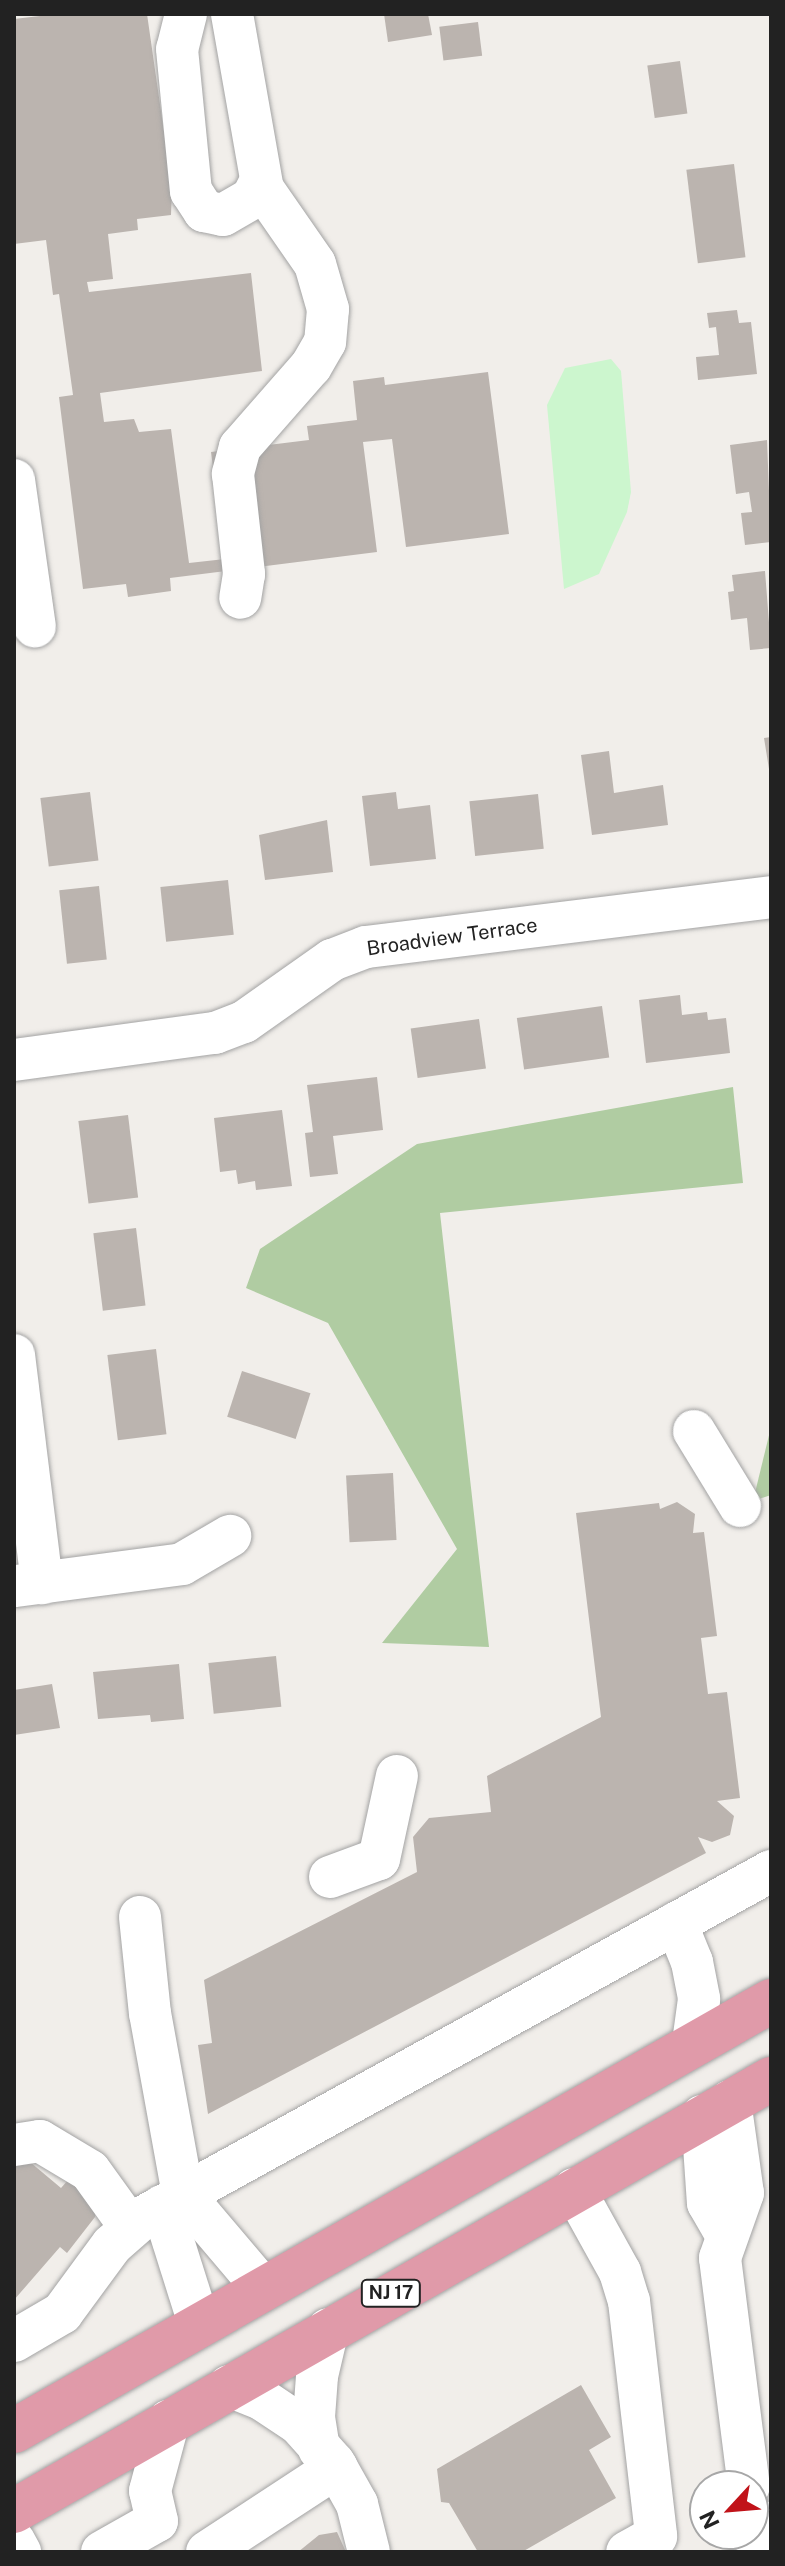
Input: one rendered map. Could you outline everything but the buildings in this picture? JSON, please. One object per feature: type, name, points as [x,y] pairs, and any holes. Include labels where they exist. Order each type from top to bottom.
[{"type":"highway","points":[[14,2431],[261,2286],[771,2001]]},
{"type":"highway","name":"NJ 17","points":[[14,2511],[328,2329],[771,2079]]},
{"type":"street","points":[[186,14],[177,49],[191,191],[204,211],[223,215],[252,198],[260,182]]},
{"type":"street","points":[[232,14],[260,182],[315,264],[328,309],[325,342],[311,366],[240,447],[233,474],[244,574],[240,598]]},
{"type":"street","points":[[14,482],[35,627]]},
{"type":"street","name":"Broadview Terrace","points":[[14,1060],[215,1033],[244,1022],[332,960],[366,947],[771,897]]},
{"type":"street","points":[[14,1355],[28,1585],[182,1564],[230,1536]]},
{"type":"street","points":[[694,1431],[740,1506]]},
{"type":"street","points":[[330,1877],[379,1859],[397,1776]]},
{"type":"street","points":[[14,2341],[69,2307],[92,2269],[159,2209],[771,1871]]},
{"type":"street","points":[[140,1917],[150,2013],[159,2209],[199,2323]]},
{"type":"street","points":[[676,1923],[692,1962],[699,1999],[693,2043]]},
{"type":"street","points":[[716,2109],[708,2203],[726,2234],[720,2258],[747,2470]]},
{"type":"street","points":[[14,2145],[40,2141],[159,2209],[261,2286]]},
{"type":"street","points":[[574,2189],[620,2272],[629,2301],[656,2536],[627,2552]]},
{"type":"street","points":[[328,2329],[317,2376],[314,2417],[328,2458]]},
{"type":"street","points":[[229,2386],[263,2400],[299,2424],[328,2458],[357,2504],[369,2552]]},
{"type":"street","points":[[102,2552],[157,2521],[150,2491],[169,2420]]},
{"type":"street","points":[[207,2552],[328,2458]]},
{"type":"street","points":[[14,2541],[20,2552]]},
{"type":"green space","points":[[611,359],[621,371],[631,492],[627,512],[599,574],[564,589],[547,405],[565,368]]},
{"type":"green space","points":[[733,1087],[743,1183],[440,1213],[489,1647],[382,1643],[457,1549],[328,1323],[246,1288],[260,1249],[417,1144]]},
{"type":"green space","points":[[771,1427],[771,1495],[753,1501]]}]
